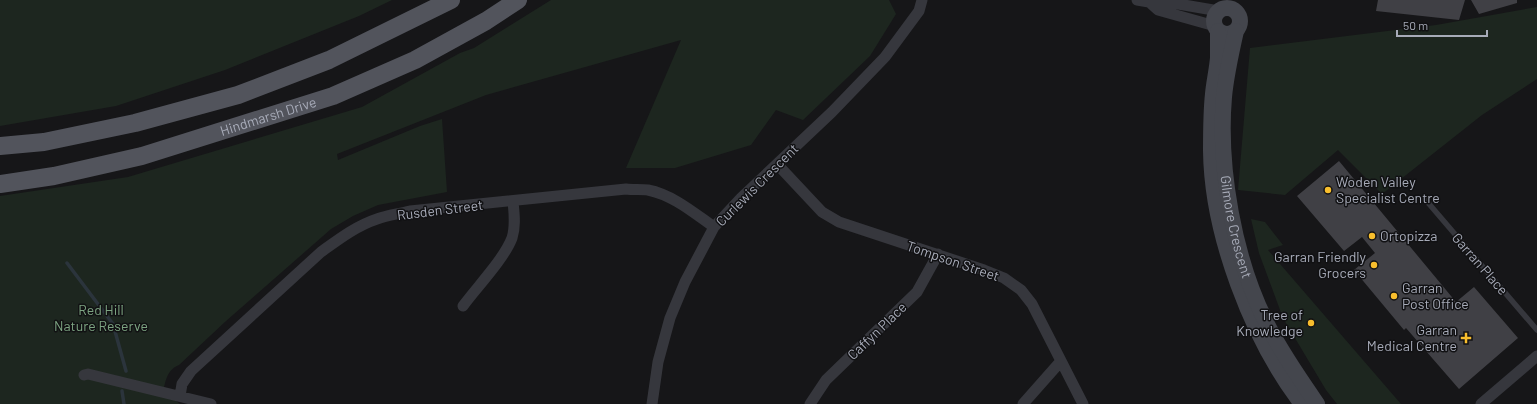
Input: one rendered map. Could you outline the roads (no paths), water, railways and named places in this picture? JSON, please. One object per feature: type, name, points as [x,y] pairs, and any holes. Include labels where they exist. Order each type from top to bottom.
[{"type":"main road","points":[[0,146],[44,142],[135,123],[238,95],[329,60],[451,0]]},
{"type":"main road","name":"Hindmarsh Drive","points":[[0,184],[54,176],[142,156],[333,96],[415,60],[486,21],[518,0]]},
{"type":"street","name":"Curlewis Crescent","points":[[652,404],[658,362],[670,318],[685,282],[714,227],[763,176],[832,112],[885,57],[919,11],[922,0]]},
{"type":"street","points":[[1143,1],[1160,1],[1232,9],[1239,7],[1240,23],[1236,31],[1227,34],[1216,28],[1158,10],[1143,1]]},
{"type":"street","points":[[1216,28],[1214,18],[1223,7]]},
{"type":"street","name":"Gilmore Crescent","points":[[1216,28],[1224,57]]},
{"type":"street","name":"Gilmore Crescent","points":[[1236,31],[1224,57],[1218,96],[1211,152],[1214,185],[1231,264],[1249,310],[1268,350],[1287,384],[1302,404]]},
{"type":"street","name":"Gilmore Crescent","points":[[1218,96],[1223,131],[1224,161],[1231,210],[1243,261],[1256,300],[1273,335],[1286,360],[1317,404]]},
{"type":"street","name":"Tompson Street","points":[[777,164],[822,212],[839,222],[984,270],[1004,278],[1021,290],[1038,314],[1083,404]]},
{"type":"street","name":"Rusden Street","points":[[180,396],[182,384],[191,370],[321,252],[340,237],[377,219],[410,211],[626,189],[647,190],[664,196],[684,206],[714,227]]},
{"type":"street","points":[[462,306],[505,251],[512,237],[515,220],[513,201]]},
{"type":"street","name":"Caffyn Place","points":[[810,404],[826,380],[917,292],[938,254]]},
{"type":"street","points":[[1481,404],[1537,356]]},
{"type":"street","points":[[1023,404],[1061,361]]},
{"type":"street","points":[[84,375],[88,374],[211,404]]},
{"type":"lane","name":"Garran Place","points":[[1424,198],[1537,330]]},
{"type":"waterway","points":[[67,263],[113,324],[126,371]]},
{"type":"waterway","points":[[122,391],[124,404]]},
{"type":"place","name":"Woden Valley Specialist Centre","points":[[1328,190]]},
{"type":"place","name":"Ortopizza","points":[[1372,236]]},
{"type":"place","name":"Garran Friendly Grocers","points":[[1374,265]]},
{"type":"place","name":"Garran Post Office","points":[[1394,296]]},
{"type":"place","name":"Tree of Knowledge","points":[[1311,323]]},
{"type":"place","name":"Garran Medical Centre","points":[[1466,338]]},
{"type":"park label","name":"Red Hill Nature Reserve","points":[[101,318]]}]
